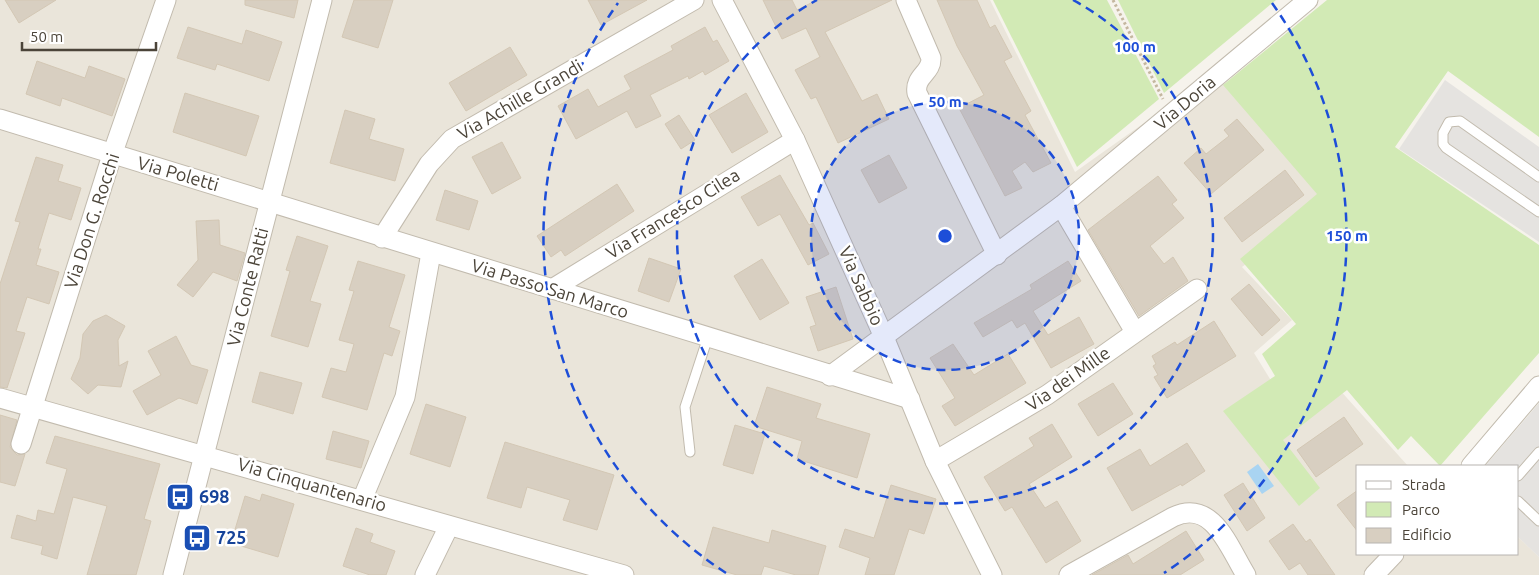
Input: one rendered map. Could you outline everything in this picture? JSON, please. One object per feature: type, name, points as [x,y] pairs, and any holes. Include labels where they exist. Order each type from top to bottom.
[{"type":"street","name":"Via Don G. Rocchi","points":[[20,444],[112,155],[166,0]]},
{"type":"street","name":"Via Conte Ratti","points":[[173,575],[322,0]]},
{"type":"street","name":"Via Achille Grandi","points":[[382,238],[429,164],[452,139],[694,0]]},
{"type":"street","name":"Via Sabbio","points":[[722,0],[795,140],[884,337],[935,461],[992,575]]},
{"type":"street","points":[[906,0],[931,58],[930,68],[918,80],[917,93],[997,255]]},
{"type":"street","name":"Via Doria","points":[[884,337],[1061,206],[1308,0]]},
{"type":"street","name":"Via Poletti","points":[[0,119],[112,155],[270,201]]},
{"type":"street","name":"Via Francesco Cilea","points":[[552,289],[795,140]]},
{"type":"street","name":"Via Passo San Marco","points":[[270,201],[382,238],[910,399]]},
{"type":"street","points":[[1061,206],[1135,332]]},
{"type":"street","points":[[362,500],[405,397],[431,253]]},
{"type":"street","name":"Via dei Mille","points":[[935,461],[1023,410],[1197,289]]},
{"type":"street","points":[[830,376],[884,337]]},
{"type":"street","points":[[1473,465],[1539,386]]},
{"type":"street","name":"Via Cinquantenario","points":[[0,398],[624,575]]},
{"type":"street","points":[[1069,575],[1173,517],[1188,512],[1201,514],[1212,519],[1246,575]]},
{"type":"street","points":[[425,575],[449,526]]},
{"type":"street","points":[[1374,575],[1393,555]]},
{"type":"lane","points":[[1539,177],[1460,121],[1450,122],[1442,133],[1442,144],[1446,148],[1539,212]]},
{"type":"lane","points":[[690,452],[685,407],[708,337]]},
{"type":"lane","points":[[1519,475],[1539,452]]},
{"type":"lane","points":[[1519,501],[1539,521]]},
{"type":"path","points":[[1113,0],[1171,115]]},
{"type":"shaded area","points":[[0,0],[990,0],[1075,172],[1216,72],[1327,201],[1242,267],[1292,320],[1254,353],[1296,421],[1338,388],[1407,465],[1356,465],[1356,555],[1519,555],[1519,538],[1539,557],[1539,575],[0,575]]},
{"type":"shaded area","points":[[1445,80],[1539,147],[1539,242],[1399,149]]},
{"type":"shaded area","points":[[1539,403],[1539,557],[1519,538],[1519,465],[1486,465]]},
{"type":"green space","points":[[993,0],[1107,0],[1159,99],[1077,167]]},
{"type":"green space","points":[[1118,0],[1276,0],[1164,93]]},
{"type":"green space","points":[[1327,0],[1539,0],[1539,137],[1448,71],[1395,147],[1539,245],[1539,353],[1441,465],[1411,436],[1398,450],[1347,390],[1283,440],[1320,488],[1299,506],[1223,411],[1275,376],[1262,354],[1296,324],[1240,259],[1317,194],[1223,85]]},
{"type":"water","points":[[1258,464],[1274,486],[1262,494],[1247,472]]},
{"type":"building","points":[[5,0],[56,0],[19,23]]},
{"type":"building","points":[[245,0],[298,0],[294,18],[245,5]]},
{"type":"building","points":[[354,0],[393,0],[378,48],[342,37]]},
{"type":"building","points":[[588,0],[647,0],[601,25]]},
{"type":"building","points":[[763,0],[792,0],[797,10],[817,0],[892,0],[825,32],[862,101],[877,94],[889,119],[838,143],[816,97],[811,99],[795,70],[820,57],[806,28],[782,39]]},
{"type":"building","points":[[937,0],[977,0],[990,28],[995,25],[1012,57],[1004,61],[1031,111],[1025,115],[1051,163],[1033,172],[1025,162],[1012,171],[1022,188],[1005,196],[959,108],[984,95],[957,46]]},
{"type":"building","points":[[188,27],[242,44],[246,30],[282,42],[269,81],[217,64],[215,70],[177,58]]},
{"type":"building","points":[[705,27],[713,42],[717,40],[729,61],[705,75],[703,71],[689,79],[688,76],[650,95],[661,116],[636,128],[627,111],[576,139],[558,106],[588,89],[598,107],[631,89],[624,76],[673,50],[671,46]]},
{"type":"building","points":[[510,47],[527,75],[466,111],[449,83]]},
{"type":"building","points":[[37,61],[85,78],[89,66],[125,79],[112,116],[62,98],[60,106],[26,94]]},
{"type":"building","points":[[185,93],[259,116],[246,156],[173,132]]},
{"type":"building","points":[[746,93],[768,132],[732,153],[709,115]]},
{"type":"building","points":[[345,110],[375,119],[369,139],[404,149],[395,181],[330,163]]},
{"type":"building","points":[[679,115],[695,140],[681,149],[665,124]]},
{"type":"building","points":[[1237,119],[1264,150],[1211,194],[1184,163],[1201,148],[1206,154],[1229,136],[1224,130]]},
{"type":"building","points":[[502,142],[521,178],[492,194],[472,157]]},
{"type":"building","points":[[889,155],[907,188],[879,203],[861,170]]},
{"type":"building","points":[[36,157],[63,165],[58,181],[81,188],[71,220],[49,213],[38,249],[41,249],[36,265],[59,272],[49,304],[27,297],[16,331],[25,333],[7,388],[0,387],[0,284],[20,222],[15,221]]},
{"type":"building","points":[[1285,170],[1304,195],[1242,242],[1224,218]]},
{"type":"building","points":[[780,175],[809,225],[813,223],[829,254],[808,265],[780,214],[758,226],[741,197]]},
{"type":"building","points":[[1158,176],[1177,200],[1172,204],[1184,218],[1150,246],[1164,264],[1173,257],[1188,281],[1139,316],[1088,230]]},
{"type":"building","points":[[617,184],[634,211],[565,256],[561,250],[551,257],[537,236]]},
{"type":"building","points":[[445,190],[478,201],[469,230],[436,220]]},
{"type":"building","points":[[219,220],[220,245],[245,253],[237,281],[213,272],[193,297],[177,285],[198,260],[196,221]]},
{"type":"building","points":[[297,236],[328,246],[310,301],[321,304],[308,347],[271,336],[290,271],[286,270]]},
{"type":"building","points":[[649,258],[681,269],[669,302],[638,291]]},
{"type":"building","points":[[762,259],[789,303],[760,320],[734,276]]},
{"type":"building","points":[[358,261],[405,275],[389,327],[400,331],[392,356],[384,353],[367,410],[322,397],[331,368],[346,372],[354,344],[339,340],[354,291],[349,290]]},
{"type":"building","points":[[1068,261],[1081,281],[1033,311],[1048,335],[1079,317],[1094,344],[1051,368],[1025,323],[1017,328],[1012,320],[983,337],[974,323],[1032,289],[1030,285]]},
{"type":"building","points":[[1249,284],[1280,320],[1262,336],[1231,299]]},
{"type":"building","points":[[836,287],[853,339],[818,351],[810,327],[816,325],[806,297]]},
{"type":"building","points":[[106,315],[125,326],[118,340],[119,366],[128,361],[121,387],[98,385],[88,394],[71,379],[80,358],[83,334],[93,321]]},
{"type":"building","points":[[1214,321],[1236,356],[1167,398],[1154,377],[1158,375],[1153,366],[1156,364],[1152,356],[1175,342],[1177,345]]},
{"type":"building","points":[[176,336],[191,365],[208,370],[197,404],[179,398],[147,415],[133,391],[161,375],[148,351]]},
{"type":"building","points":[[953,344],[974,375],[1008,354],[1026,383],[955,426],[942,406],[955,398],[930,358]]},
{"type":"building","points":[[260,372],[302,383],[293,414],[252,402]]},
{"type":"building","points":[[1113,383],[1133,414],[1098,436],[1078,404]]},
{"type":"building","points":[[767,387],[821,404],[816,418],[870,434],[857,478],[797,459],[802,441],[754,426]]},
{"type":"building","points":[[426,404],[466,417],[450,467],[410,454]]},
{"type":"building","points":[[0,415],[17,420],[10,447],[17,455],[25,454],[15,486],[0,482]]},
{"type":"building","points":[[1344,417],[1363,444],[1316,477],[1297,450]]},
{"type":"building","points":[[1052,424],[1072,457],[1029,484],[1045,508],[1057,501],[1081,541],[1046,563],[1012,507],[1005,511],[984,477],[1034,446],[1029,438]]},
{"type":"building","points":[[735,425],[765,434],[753,474],[723,465]]},
{"type":"building","points":[[333,431],[369,441],[361,468],[326,459]]},
{"type":"building","points":[[55,436],[160,464],[144,519],[151,521],[136,575],[87,575],[107,506],[73,497],[57,559],[41,554],[43,546],[11,538],[17,515],[36,521],[38,510],[54,514],[67,469],[46,463]]},
{"type":"building","points":[[505,442],[614,475],[597,530],[563,520],[570,500],[527,487],[521,508],[487,498]]},
{"type":"building","points":[[1187,443],[1205,471],[1182,486],[1181,484],[1132,511],[1107,468],[1140,449],[1150,466]]},
{"type":"building","points":[[1243,483],[1265,518],[1247,531],[1224,495]]},
{"type":"building","points":[[891,485],[936,499],[924,534],[909,529],[894,575],[865,575],[870,558],[839,547],[845,529],[874,538]]},
{"type":"building","points":[[1356,491],[1356,529],[1337,505]]},
{"type":"building","points":[[262,494],[294,504],[278,557],[231,543],[245,496],[260,501]]},
{"type":"building","points":[[1293,524],[1306,542],[1310,539],[1335,575],[1308,575],[1300,563],[1289,570],[1269,541]]},
{"type":"building","points":[[713,527],[769,543],[772,530],[826,546],[818,575],[796,575],[764,566],[761,575],[737,575],[702,565]]},
{"type":"building","points":[[356,528],[373,534],[370,542],[395,551],[386,575],[370,575],[343,566]]},
{"type":"building","points":[[1186,531],[1204,560],[1180,575],[1092,575],[1128,555],[1133,564]]},
{"type":"place","name":"698","points":[[180,497]]},
{"type":"place","name":"725","points":[[197,538]]}]
